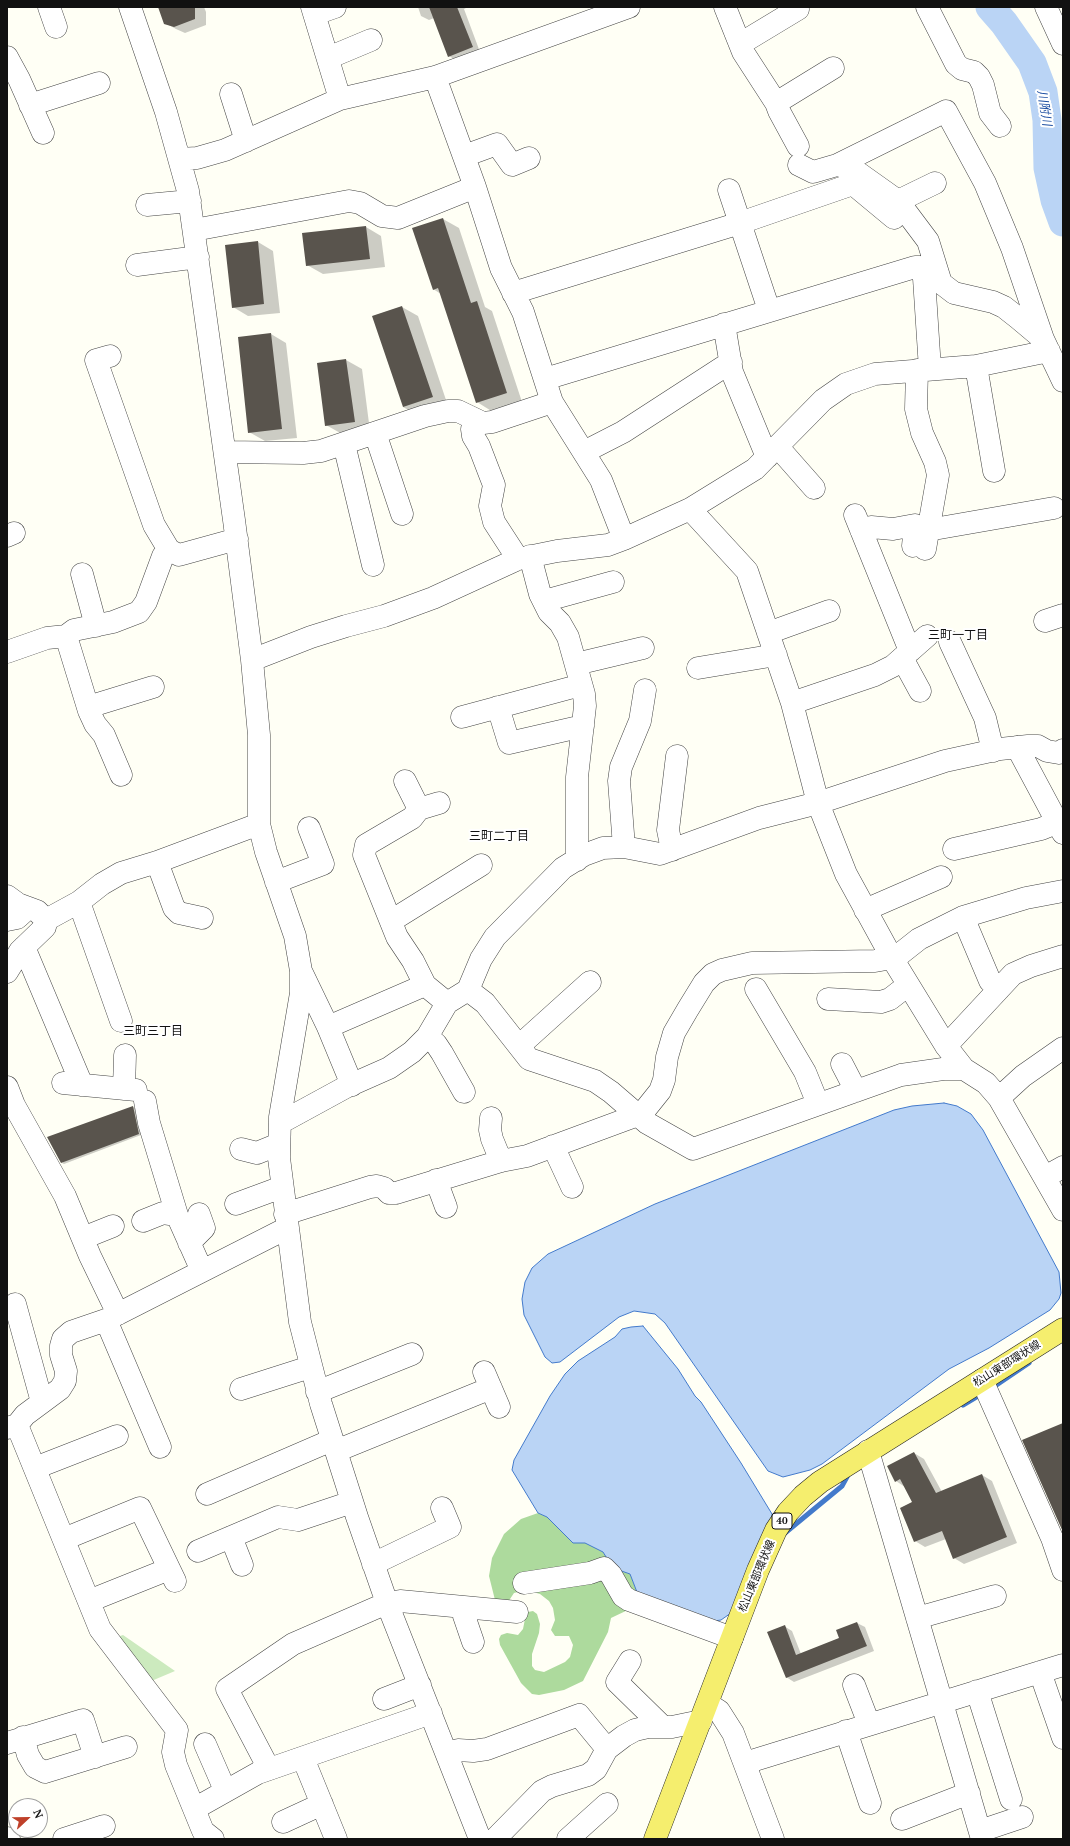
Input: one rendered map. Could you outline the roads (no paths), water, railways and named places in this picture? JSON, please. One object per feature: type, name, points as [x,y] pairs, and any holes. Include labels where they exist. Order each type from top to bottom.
[{"type":"main road","name":"松山東部環状線","points":[[655,1839],[758,1570],[776,1530],[788,1512],[803,1496],[820,1482],[1063,1329]]},
{"type":"street","points":[[130,7],[166,112],[180,159],[190,201],[252,660],[259,736],[259,824],[261,839],[295,936],[301,971],[301,993],[280,1123],[279,1144],[286,1221],[300,1322],[310,1367],[373,1564],[480,1839]]},
{"type":"street","points":[[335,7],[314,11],[340,99]]},
{"type":"street","points":[[180,159],[197,158],[246,141],[340,99],[435,77],[626,7]]},
{"type":"street","points":[[725,7],[743,52],[776,103],[799,156],[813,172],[837,165],[946,111],[985,183],[1012,248],[1046,345],[1063,381]]},
{"type":"street","points":[[927,7],[956,64],[962,69],[974,72],[979,77],[983,85],[990,113],[1000,126]]},
{"type":"street","points":[[740,44],[798,9]]},
{"type":"street","points":[[328,58],[372,40]]},
{"type":"street","points":[[7,58],[43,133]]},
{"type":"street","points":[[776,103],[834,68]]},
{"type":"street","points":[[435,77],[475,187],[501,268],[522,312],[552,402],[601,480],[624,539]]},
{"type":"street","points":[[30,105],[98,83]]},
{"type":"street","points":[[232,94],[246,141]]},
{"type":"street","points":[[464,156],[497,144],[512,165],[529,158]]},
{"type":"street","points":[[837,165],[853,169],[928,241],[941,283],[954,293],[993,302],[1004,307],[1046,345]]},
{"type":"street","points":[[896,209],[936,183]]},
{"type":"street","points":[[513,293],[740,223],[853,184],[896,209]]},
{"type":"street","points":[[194,230],[349,201],[360,202],[382,216],[398,218],[475,187]]},
{"type":"street","points":[[729,190],[769,310]]},
{"type":"street","points":[[147,205],[190,201]]},
{"type":"street","points":[[137,265],[198,257]]},
{"type":"street","points":[[545,379],[909,267],[920,267],[924,278],[923,369],[916,410],[922,433],[935,462],[938,475],[922,542]]},
{"type":"street","points":[[724,324],[732,372],[772,451],[814,488]]},
{"type":"street","points":[[252,660],[311,637],[384,616],[433,598],[524,557],[557,551],[608,545],[690,509],[755,469],[823,400],[846,384],[875,374],[976,366],[1046,345]]},
{"type":"street","points":[[110,356],[96,360],[154,525],[169,550],[179,555],[236,539]]},
{"type":"street","points":[[584,452],[623,432],[731,362]]},
{"type":"street","points":[[976,366],[994,471]]},
{"type":"street","points":[[225,452],[303,453],[321,451],[448,410],[458,411],[482,423],[492,422],[552,402]]},
{"type":"street","points":[[476,420],[472,429],[473,436],[479,446],[494,485],[490,506],[494,522],[524,557],[549,612],[560,623],[568,637],[581,685],[585,706],[577,777],[577,860]]},
{"type":"street","points":[[375,433],[402,514]]},
{"type":"street","points":[[344,444],[373,565]]},
{"type":"street","points":[[690,509],[747,571],[792,703],[818,803],[846,874],[865,910],[908,985],[946,1046],[964,1069],[986,1083],[999,1098],[1054,1172],[1063,1210]]},
{"type":"street","points":[[922,542],[1046,515]]},
{"type":"street","points":[[920,691],[858,523],[871,527],[893,529],[915,525],[922,542]]},
{"type":"street","points":[[7,652],[47,638],[66,636],[74,630],[113,622],[139,612],[146,602],[163,556],[169,550]]},
{"type":"street","points":[[82,574],[96,626]]},
{"type":"street","points":[[544,601],[613,582]]},
{"type":"street","points":[[768,633],[829,612]]},
{"type":"street","points":[[66,636],[88,707],[95,724],[104,735],[121,775]]},
{"type":"street","points":[[792,703],[875,675],[893,666],[927,636]]},
{"type":"street","points":[[950,642],[985,718],[994,751]]},
{"type":"street","points":[[576,664],[642,648]]},
{"type":"street","points":[[698,668],[776,655]]},
{"type":"street","points":[[462,717],[581,685]]},
{"type":"street","points":[[88,707],[153,687]]},
{"type":"street","points":[[624,847],[619,781],[621,766],[640,721],[645,690]]},
{"type":"street","points":[[498,707],[509,744],[583,726]]},
{"type":"street","points":[[280,1123],[352,1085],[390,1068],[412,1052],[427,1036],[447,1002],[468,990],[481,959],[495,937],[563,868],[577,860],[604,848],[624,847],[660,854],[759,818],[818,803],[945,761],[1017,747],[1038,746],[1047,751],[1059,753],[1063,750]]},
{"type":"street","points":[[964,841],[1061,826],[1017,747]]},
{"type":"street","points":[[672,850],[668,830],[677,756]]},
{"type":"street","points":[[405,781],[429,806],[412,818],[366,845],[364,855],[369,889],[391,921],[397,937],[413,961],[425,985],[447,1002]]},
{"type":"street","points":[[7,972],[24,947],[40,933],[46,920],[79,902],[113,877],[259,824]]},
{"type":"street","points":[[276,882],[324,864],[309,828]]},
{"type":"street","points":[[157,862],[174,908],[179,913],[202,918]]},
{"type":"street","points":[[391,921],[481,865]]},
{"type":"street","points":[[865,910],[942,877]]},
{"type":"street","points":[[213,1839],[203,1831],[176,1765],[173,1752],[177,1730],[100,1629],[35,1468],[12,1427],[25,1415],[60,1389],[65,1381],[66,1371],[61,1354],[63,1339],[70,1332],[112,1317],[202,1271],[286,1221],[370,1187],[377,1186],[384,1188],[389,1193],[396,1193],[501,1161],[526,1156],[638,1115],[644,1111],[660,1091],[664,1080],[667,1057],[674,1033],[696,996],[713,974],[734,966],[752,963],[875,961],[892,958],[900,954],[918,939],[963,917],[1026,898],[1063,891]]},
{"type":"street","points":[[7,896],[27,909],[37,912],[46,920]]},
{"type":"street","points":[[79,902],[120,1021]]},
{"type":"street","points":[[7,920],[17,918],[27,909]]},
{"type":"street","points":[[963,917],[990,981],[999,989]]},
{"type":"street","points":[[24,947],[73,1084],[135,1093]]},
{"type":"street","points":[[946,1046],[1013,974],[1031,966],[1063,956]]},
{"type":"street","points":[[301,971],[328,1027],[352,1085]]},
{"type":"street","points":[[328,1027],[425,985]]},
{"type":"street","points":[[828,999],[881,1002],[890,999],[908,985]]},
{"type":"street","points":[[468,990],[485,1003],[529,1059],[595,1081],[648,1122],[693,1149],[901,1075],[943,1068],[964,1069]]},
{"type":"street","points":[[756,990],[805,1072],[818,1104]]},
{"type":"street","points":[[519,1046],[587,994]]},
{"type":"street","points":[[427,1036],[436,1044],[442,1053],[464,1092]]},
{"type":"street","points":[[999,1098],[1023,1076],[1063,1048]]},
{"type":"street","points":[[125,1055],[135,1093],[148,1123],[177,1215],[202,1271]]},
{"type":"street","points":[[842,1064],[856,1091]]},
{"type":"street","points":[[8,1092],[30,1136],[65,1196],[160,1447]]},
{"type":"street","points":[[491,1118],[490,1130],[492,1140],[501,1161]]},
{"type":"street","points":[[241,1149],[257,1153],[279,1144]]},
{"type":"street","points":[[553,1146],[572,1187]]},
{"type":"street","points":[[436,1180],[446,1207]]},
{"type":"street","points":[[236,1204],[282,1187]]},
{"type":"street","points":[[143,1221],[163,1213],[177,1215]]},
{"type":"street","points":[[189,1243],[204,1228],[199,1214]]},
{"type":"street","points":[[82,1238],[113,1226]]},
{"type":"street","points":[[15,1304],[42,1402]]},
{"type":"street","points":[[318,1392],[412,1354]]},
{"type":"street","points":[[241,1389],[310,1367]]},
{"type":"street","points":[[982,1380],[1052,1538],[1063,1570]]},
{"type":"street","points":[[207,1494],[334,1445],[491,1389]]},
{"type":"street","points":[[35,1468],[116,1436]]},
{"type":"street","points":[[868,1451],[981,1835]]},
{"type":"street","points":[[198,1550],[278,1517],[298,1520],[352,1502]]},
{"type":"street","points":[[64,1539],[140,1508],[172,1575],[89,1601]]},
{"type":"street","points":[[373,1564],[450,1527],[442,1508]]},
{"type":"street","points":[[231,1537],[242,1565]]},
{"type":"street","points":[[524,1582],[590,1573],[604,1568],[611,1575],[624,1596],[629,1600],[732,1638]]},
{"type":"street","points":[[917,1618],[995,1596]]},
{"type":"street","points":[[268,1769],[227,1689],[293,1644],[387,1603],[400,1601],[516,1612]]},
{"type":"street","points":[[461,1607],[473,1642]]},
{"type":"street","points":[[630,1661],[617,1682],[663,1727]]},
{"type":"street","points":[[745,1763],[1063,1665]]},
{"type":"street","points":[[1040,1672],[1063,1738]]},
{"type":"street","points":[[384,1699],[420,1685]]},
{"type":"street","points":[[854,1685],[869,1724]]},
{"type":"street","points":[[977,1691],[1016,1795],[981,1835]]},
{"type":"street","points":[[446,1753],[458,1750],[473,1751],[487,1749],[577,1710],[607,1749]]},
{"type":"street","points":[[495,1839],[542,1791],[552,1786],[588,1775],[596,1769],[607,1749],[624,1736],[635,1730],[648,1727],[672,1727],[704,1712],[719,1711],[733,1733],[773,1839]]},
{"type":"street","points":[[194,1809],[225,1790],[268,1769],[431,1713]]},
{"type":"street","points":[[95,1757],[83,1720],[15,1740],[28,1755],[35,1767],[46,1772],[95,1757],[126,1747]]},
{"type":"street","points":[[846,1732],[870,1803]]},
{"type":"street","points":[[205,1744],[225,1790]]},
{"type":"street","points":[[303,1758],[336,1839]]},
{"type":"street","points":[[902,1819],[969,1793]]},
{"type":"street","points":[[283,1822],[322,1804]]},
{"type":"street","points":[[568,1839],[607,1804]]},
{"type":"street","points":[[64,1839],[104,1826]]},
{"type":"water","points":[[944,1103],[957,1106],[971,1114],[983,1130],[1059,1272],[1061,1293],[1059,1299],[1050,1310],[989,1348],[949,1369],[822,1464],[810,1470],[783,1477],[768,1471],[665,1323],[655,1314],[634,1311],[619,1317],[560,1362],[552,1363],[545,1357],[524,1315],[522,1299],[525,1282],[532,1268],[548,1254],[655,1204],[894,1110],[912,1106]]},
{"type":"water","points":[[643,1326],[678,1369],[695,1396],[701,1402],[772,1514],[772,1519],[731,1613],[721,1620],[708,1622],[640,1600],[630,1574],[613,1568],[603,1552],[585,1543],[573,1543],[547,1517],[538,1513],[512,1470],[514,1460],[550,1396],[565,1374],[578,1361],[615,1337],[622,1329]]},
{"type":"waterway","name":"川附川","points":[[990,7],[1004,23],[1032,63],[1043,92],[1047,120],[1048,168],[1055,200],[1063,222]]},
{"type":"waterway","points":[[995,1386],[1029,1363]]},
{"type":"waterway","points":[[963,1405],[978,1396]]},
{"type":"waterway","points":[[785,1533],[842,1486],[848,1475]]},
{"type":"district","name":"三町一丁目","points":[[958,636]]},
{"type":"district","name":"三町二丁目","points":[[499,837]]},
{"type":"district","name":"三町三丁目","points":[[153,1032]]}]
